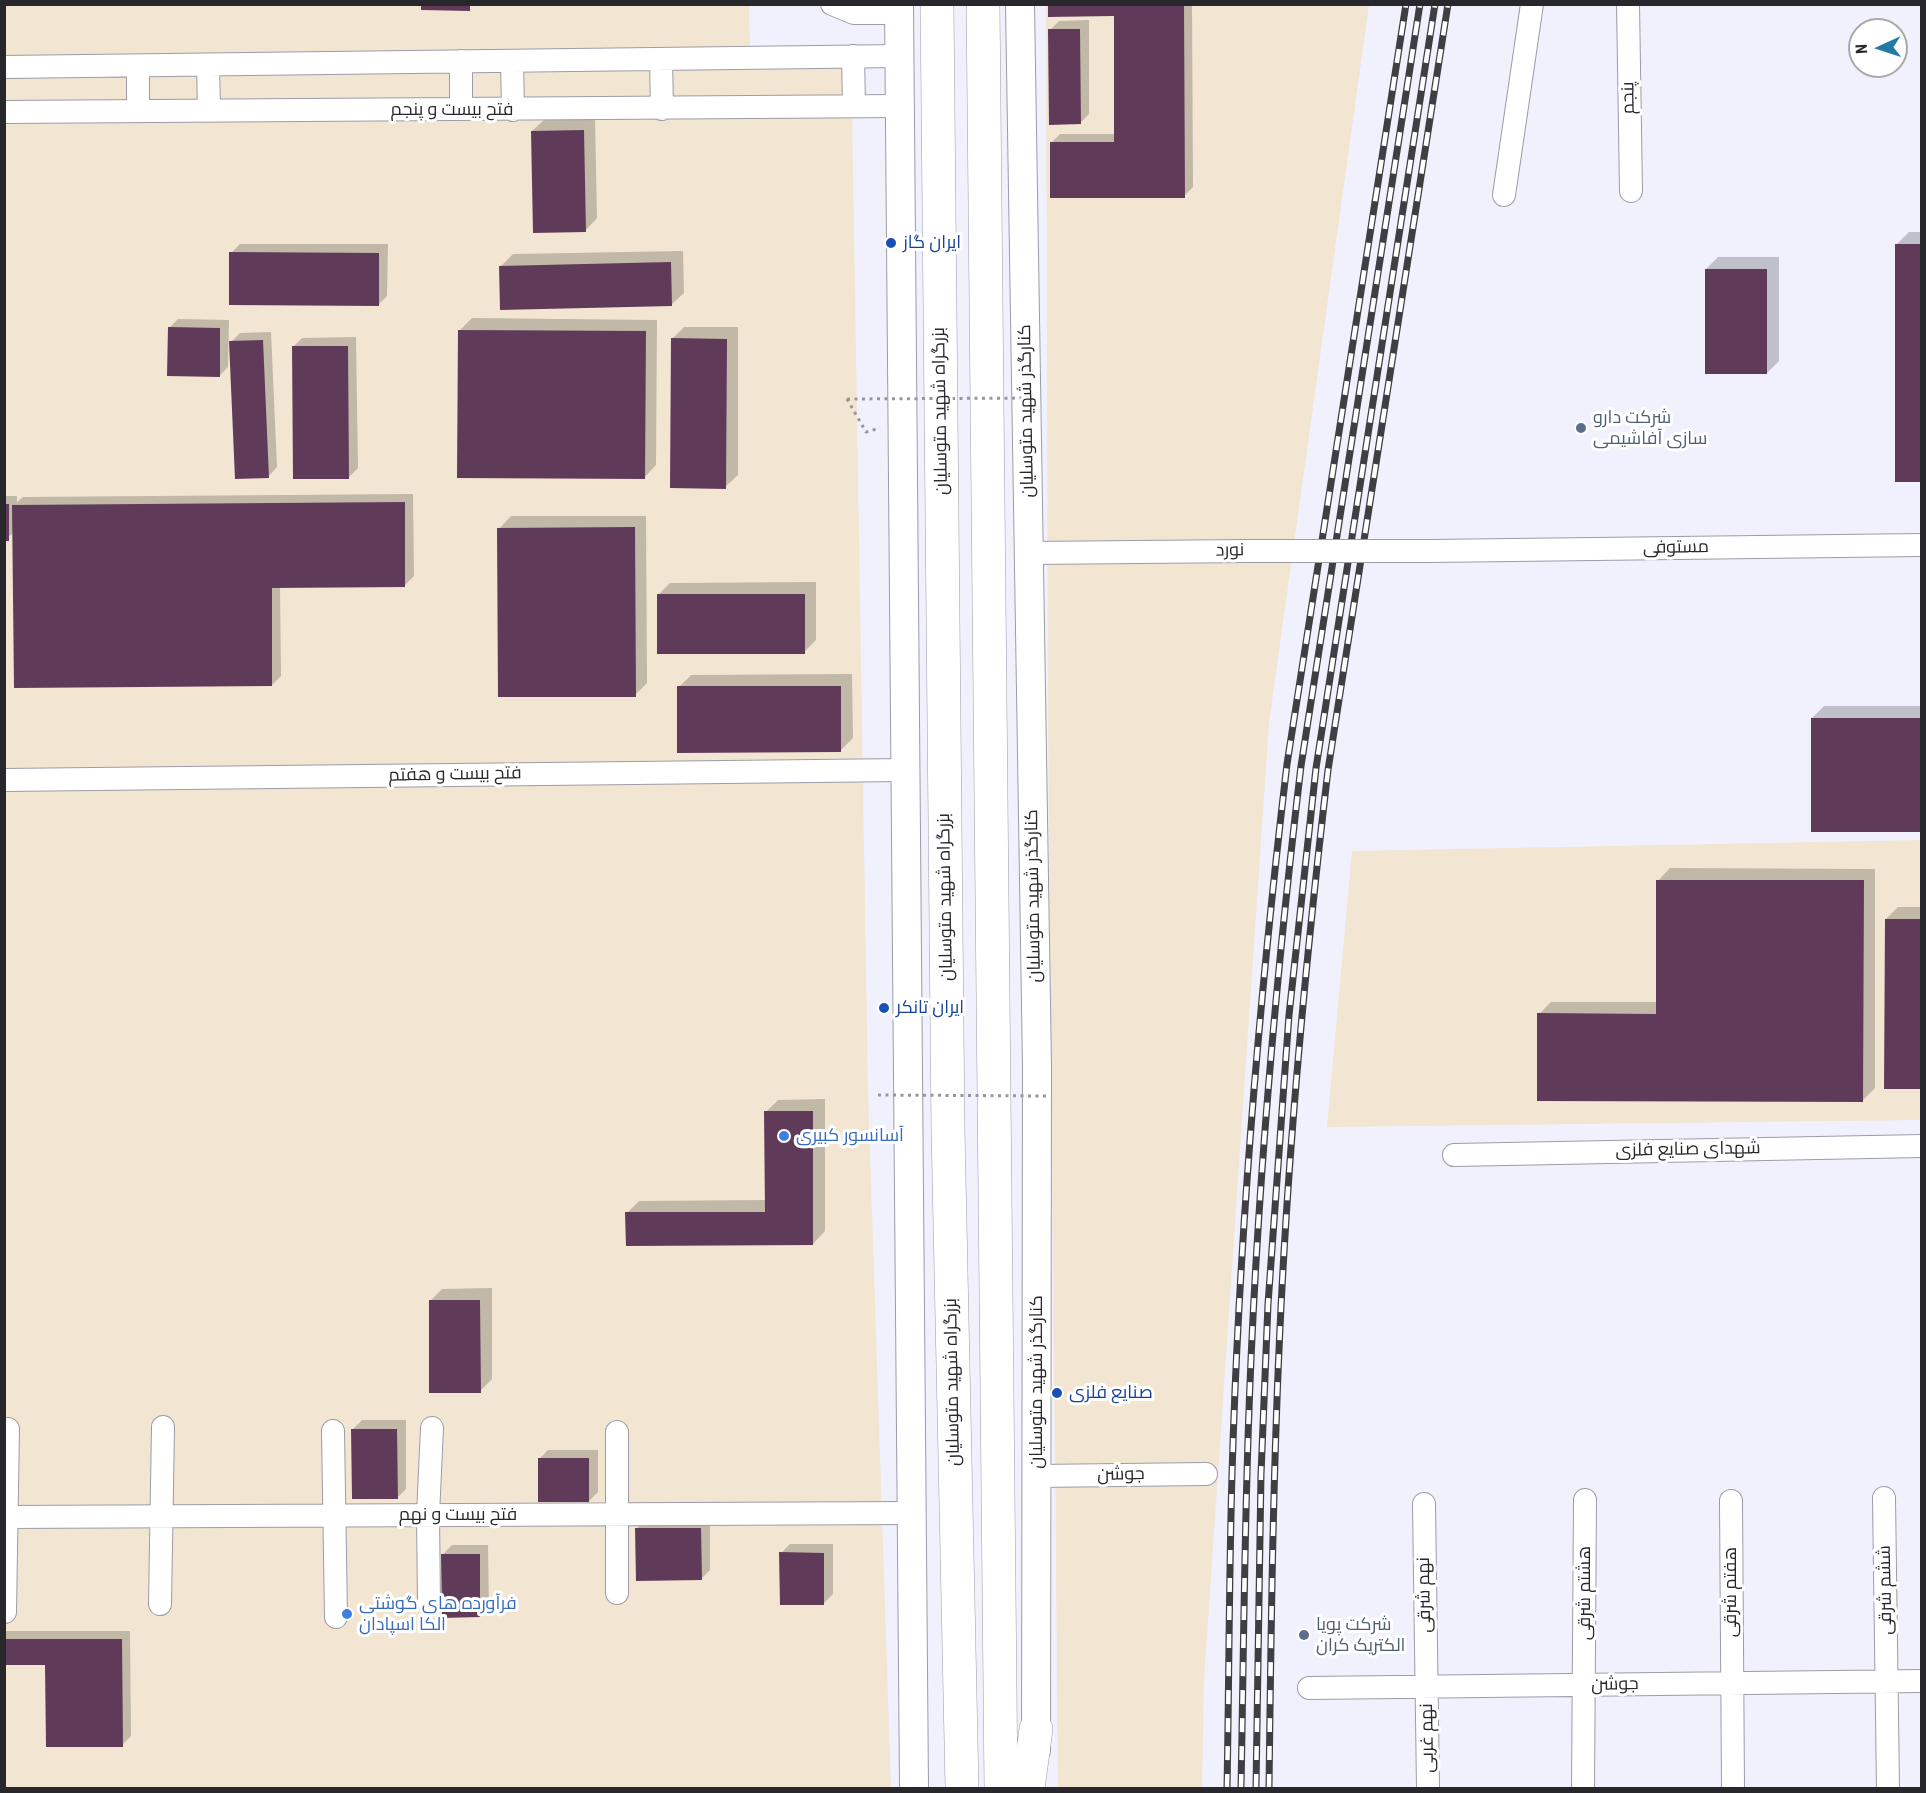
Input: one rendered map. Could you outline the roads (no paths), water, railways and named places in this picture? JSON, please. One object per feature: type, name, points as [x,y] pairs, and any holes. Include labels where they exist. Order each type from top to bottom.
[{"type":"highway","name":"بزرگراه شهید متوسلیان","points":[[937,4],[948,1130],[962,1788]]},
{"type":"highway","points":[[983,4],[1001,1788]]},
{"type":"highway","points":[[1028,1788],[1036,1729]]},
{"type":"main road","name":"کنارگذر شهید متوسلیان","points":[[1020,4],[1037,1067],[1036,1788]]},
{"type":"main road","points":[[899,9],[914,1788]]},
{"type":"street","points":[[832,4],[854,13],[899,9]]},
{"type":"street","points":[[1504,195],[1532,4]]},
{"type":"street","name":"پنجم","points":[[1628,4],[1631,191]]},
{"type":"street","points":[[853,56],[854,105]]},
{"type":"street","points":[[4,67],[899,56]]},
{"type":"street","points":[[662,59],[662,109]]},
{"type":"street","points":[[461,61],[461,109]]},
{"type":"street","points":[[512,61],[513,110]]},
{"type":"street","points":[[208,65],[209,110]]},
{"type":"street","points":[[138,66],[138,111]]},
{"type":"street","name":"فتح بیست و پنجم","points":[[4,112],[900,106]]},
{"type":"street","name":"مستوفی","points":[[1430,551],[1922,545]]},
{"type":"street","name":"نورد","points":[[1029,553],[1248,550],[1430,551]]},
{"type":"street","name":"فتح بیست و هفتم","points":[[4,780],[905,770]]},
{"type":"street","name":"شهدای صنایع فلزی","points":[[1454,1155],[1922,1146]]},
{"type":"street","points":[[160,1604],[163,1427]]},
{"type":"street","points":[[429,1603],[428,1515],[432,1428]]},
{"type":"street","points":[[5,1612],[8,1429]]},
{"type":"street","points":[[333,1431],[336,1617]]},
{"type":"street","points":[[616,1593],[617,1432]]},
{"type":"street","name":"جوشن","points":[[1036,1476],[1206,1474]]},
{"type":"street","name":"ششم شرقی","points":[[1884,1498],[1888,1788]]},
{"type":"street","name":"هشتم شرقی","points":[[1583,1788],[1586,1500]]},
{"type":"street","name":"هفتم شرقی","points":[[1731,1501],[1733,1788]]},
{"type":"street","name":"نهم شرقی","points":[[1424,1504],[1427,1687]]},
{"type":"street","name":"فتح بیست و نهم","points":[[6,1517],[912,1513]]},
{"type":"street","name":"جوشن","points":[[1309,1688],[1922,1681]]},
{"type":"street","name":"نهم غربی","points":[[1427,1687],[1428,1788]]},
{"type":"railway","points":[[1227,1788],[1235,1385],[1245,1207],[1259,1030],[1287,764],[1406,4]]},
{"type":"railway","points":[[1241,1788],[1250,1385],[1259,1208],[1273,1031],[1301,766],[1420,4]]},
{"type":"railway","points":[[1256,1788],[1261,1474],[1268,1304],[1289,1015],[1316,768],[1435,4]]},
{"type":"railway","points":[[1269,1788],[1278,1367],[1289,1172],[1306,971],[1328,770],[1448,4]]},
{"type":"place","name":"ایران گاز","points":[[891,243]]},
{"type":"place","name":"شرکت دارو سازی آفاشیمی","points":[[1581,428]]},
{"type":"place","name":"ایران تانکر","points":[[884,1008]]},
{"type":"place","name":"آسانسور کبیری","points":[[784,1136]]},
{"type":"place","name":"صنایع فلزی","points":[[1057,1393]]},
{"type":"place","name":"فرآورده های گوشتی الکا اسپادان","points":[[347,1614]]},
{"type":"place","name":"شرکت پویا الکتریک کران","points":[[1304,1635]]}]
